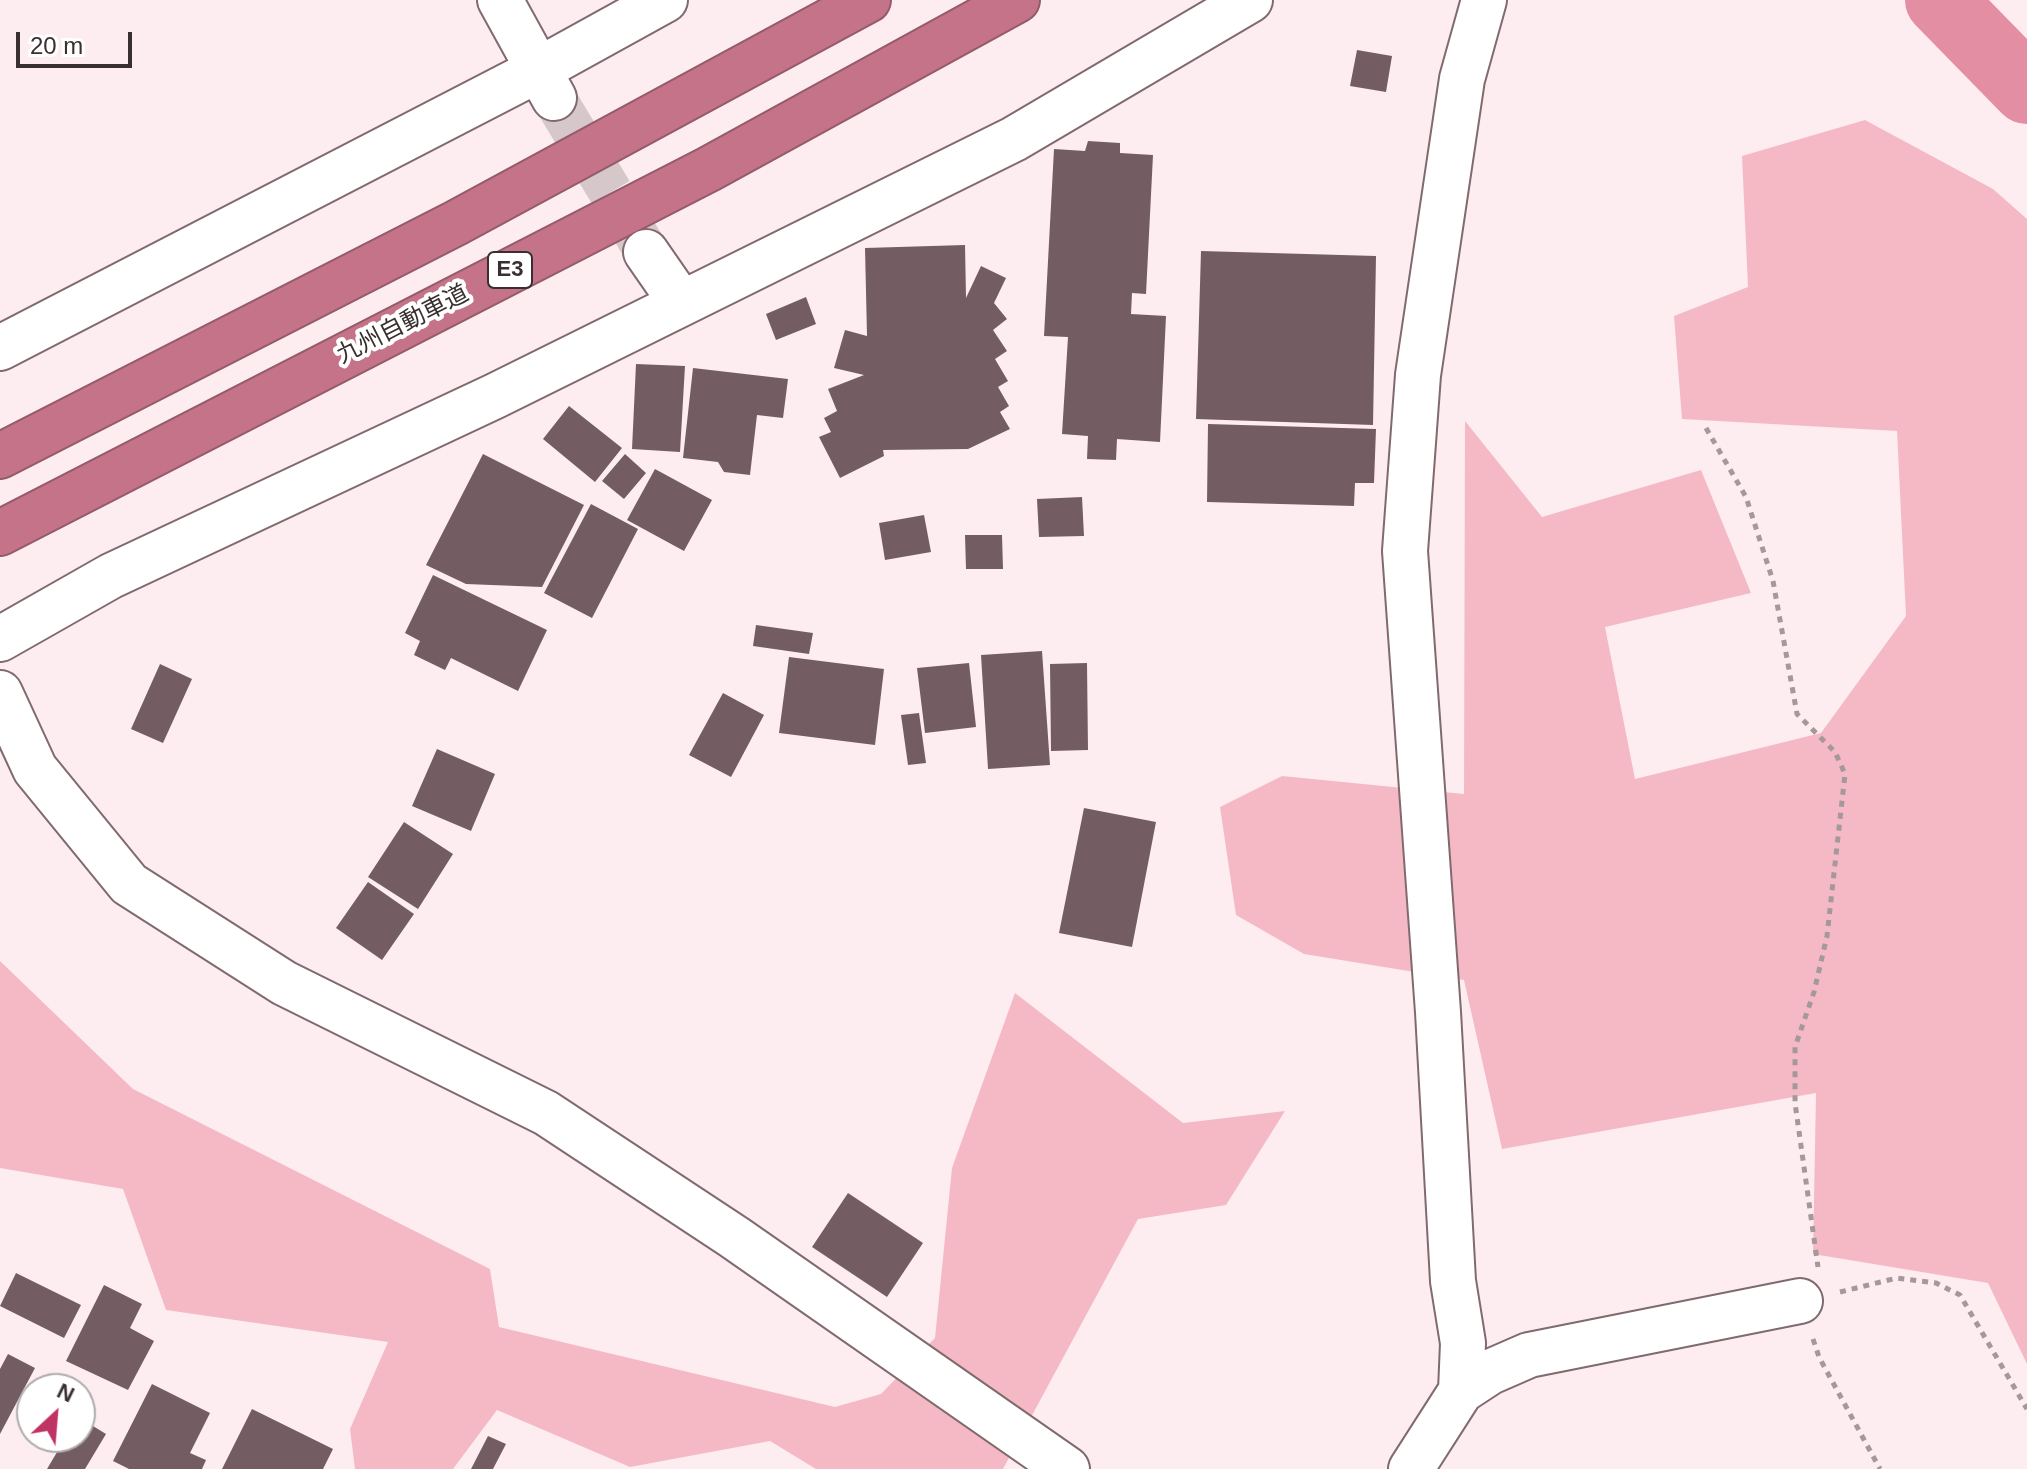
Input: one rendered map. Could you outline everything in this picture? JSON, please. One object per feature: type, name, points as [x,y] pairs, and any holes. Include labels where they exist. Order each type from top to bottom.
[{"type":"highway","points":[[0,456],[456,223],[868,0]]},
{"type":"highway","name":"九州自動車道","points":[[0,533],[709,169],[1017,0]]},
{"type":"street","points":[[500,0],[547,84]]},
{"type":"street","points":[[0,348],[547,84],[665,0]]},
{"type":"street","points":[[0,639],[111,576],[495,396],[680,301],[1014,139],[1250,0]]},
{"type":"street","points":[[1461,1391],[1463,1343],[1453,1281],[1405,551],[1418,375],[1462,79],[1484,0]]},
{"type":"street","points":[[646,252],[680,301]]},
{"type":"street","points":[[0,693],[35,769],[129,884],[284,983],[546,1113],[734,1237],[1067,1469]]},
{"type":"street","points":[[1411,1469],[1461,1391],[1490,1372],[1529,1355],[1800,1301]]},
{"type":"path","points":[[1706,428],[1746,497],[1769,567],[1797,714],[1835,752],[1845,774],[1827,936],[1814,992],[1795,1047],[1795,1103],[1818,1265],[1800,1301],[1819,1357],[1880,1469]]},
{"type":"path","points":[[1800,1301],[1897,1278],[1936,1283],[1960,1295],[2027,1409]]},
{"type":"shaded area","points":[[1865,120],[1993,189],[2027,219],[2027,1364],[1988,1283],[1813,1254],[1816,1093],[1502,1149],[1464,980],[1304,954],[1236,915],[1220,807],[1282,776],[1464,794],[1465,421],[1542,517],[1701,470],[1751,593],[1605,627],[1635,779],[1821,733],[1906,616],[1897,431],[1682,419],[1674,316],[1748,287],[1742,156]]},
{"type":"shaded area","points":[[0,961],[133,1089],[490,1269],[499,1327],[835,1407],[881,1394],[935,1338],[952,1168],[1015,993],[1183,1123],[1285,1111],[1226,1205],[1138,1219],[1003,1469],[816,1469],[770,1441],[630,1467],[497,1410],[453,1469],[355,1469],[350,1429],[388,1342],[166,1310],[123,1189],[0,1168]]},
{"type":"building","points":[[1357,50],[1392,56],[1386,92],[1350,86]]},
{"type":"building","points":[[1088,141],[1120,143],[1120,153],[1153,155],[1146,294],[1132,293],[1131,314],[1166,316],[1160,442],[1117,439],[1116,460],[1087,459],[1088,436],[1062,434],[1068,337],[1044,336],[1054,149],[1085,151]]},
{"type":"building","points":[[965,245],[966,298],[981,266],[1006,278],[994,303],[1007,319],[993,330],[1007,351],[995,359],[1008,381],[998,387],[1009,406],[1000,412],[1010,429],[968,449],[883,450],[884,456],[840,478],[819,437],[831,432],[824,418],[837,411],[828,389],[864,375],[834,368],[845,330],[867,336],[865,248]]},
{"type":"building","points":[[1201,251],[1376,256],[1373,425],[1196,419]]},
{"type":"building","points":[[806,297],[816,324],[776,340],[766,314]]},
{"type":"building","points":[[636,364],[685,366],[680,452],[632,449]]},
{"type":"building","points":[[693,368],[788,379],[783,418],[757,415],[750,475],[724,472],[718,462],[683,458]]},
{"type":"building","points":[[569,406],[622,448],[595,482],[543,439]]},
{"type":"building","points":[[1208,424],[1376,429],[1374,483],[1355,483],[1354,506],[1207,502]]},
{"type":"building","points":[[483,454],[584,505],[542,587],[466,584],[426,565]]},
{"type":"building","points":[[625,454],[646,473],[624,499],[602,481]]},
{"type":"building","points":[[655,469],[712,500],[684,551],[627,520]]},
{"type":"building","points":[[1082,497],[1084,536],[1039,537],[1037,499]]},
{"type":"building","points":[[591,504],[638,529],[592,618],[544,593]]},
{"type":"building","points":[[924,515],[931,552],[885,560],[879,523]]},
{"type":"building","points":[[965,535],[1002,535],[1003,569],[966,569]]},
{"type":"building","points":[[433,575],[547,630],[518,691],[451,658],[445,670],[414,655],[420,641],[405,633]]},
{"type":"building","points":[[756,625],[813,633],[809,654],[753,646]]},
{"type":"building","points":[[1042,651],[1050,765],[988,769],[981,655]]},
{"type":"building","points":[[789,657],[884,669],[875,745],[779,733]]},
{"type":"building","points":[[969,663],[976,727],[925,733],[917,668]]},
{"type":"building","points":[[1087,663],[1088,750],[1051,751],[1050,664]]},
{"type":"building","points":[[160,664],[192,679],[163,743],[131,729]]},
{"type":"building","points":[[723,693],[764,715],[731,777],[689,755]]},
{"type":"building","points":[[919,713],[926,763],[908,765],[901,715]]},
{"type":"building","points":[[437,749],[495,774],[471,831],[412,806]]},
{"type":"building","points":[[1084,808],[1156,822],[1132,947],[1059,933]]},
{"type":"building","points":[[404,822],[453,854],[418,909],[368,877]]},
{"type":"building","points":[[368,882],[414,914],[382,960],[336,928]]},
{"type":"building","points":[[848,1193],[923,1243],[887,1297],[812,1247]]},
{"type":"building","points":[[16,1273],[81,1305],[64,1338],[0,1306]]},
{"type":"building","points":[[104,1285],[142,1304],[130,1328],[154,1341],[128,1390],[66,1361]]},
{"type":"building","points":[[8,1354],[35,1368],[32,1373],[16,1373],[16,1404],[0,1434],[0,1369]]},
{"type":"building","points":[[152,1384],[210,1413],[190,1453],[206,1460],[202,1469],[129,1469],[113,1461]]},
{"type":"building","points":[[252,1409],[333,1449],[323,1469],[222,1469]]},
{"type":"building","points":[[96,1428],[106,1434],[96,1451]]},
{"type":"building","points":[[488,1436],[506,1444],[493,1469],[471,1469]]},
{"type":"building","points":[[56,1453],[95,1453],[85,1469],[47,1469]]},
{"type":"waterway","points":[[1940,0],[2027,89]]},
{"type":"tunnel","points":[[554,98],[643,246]]}]
